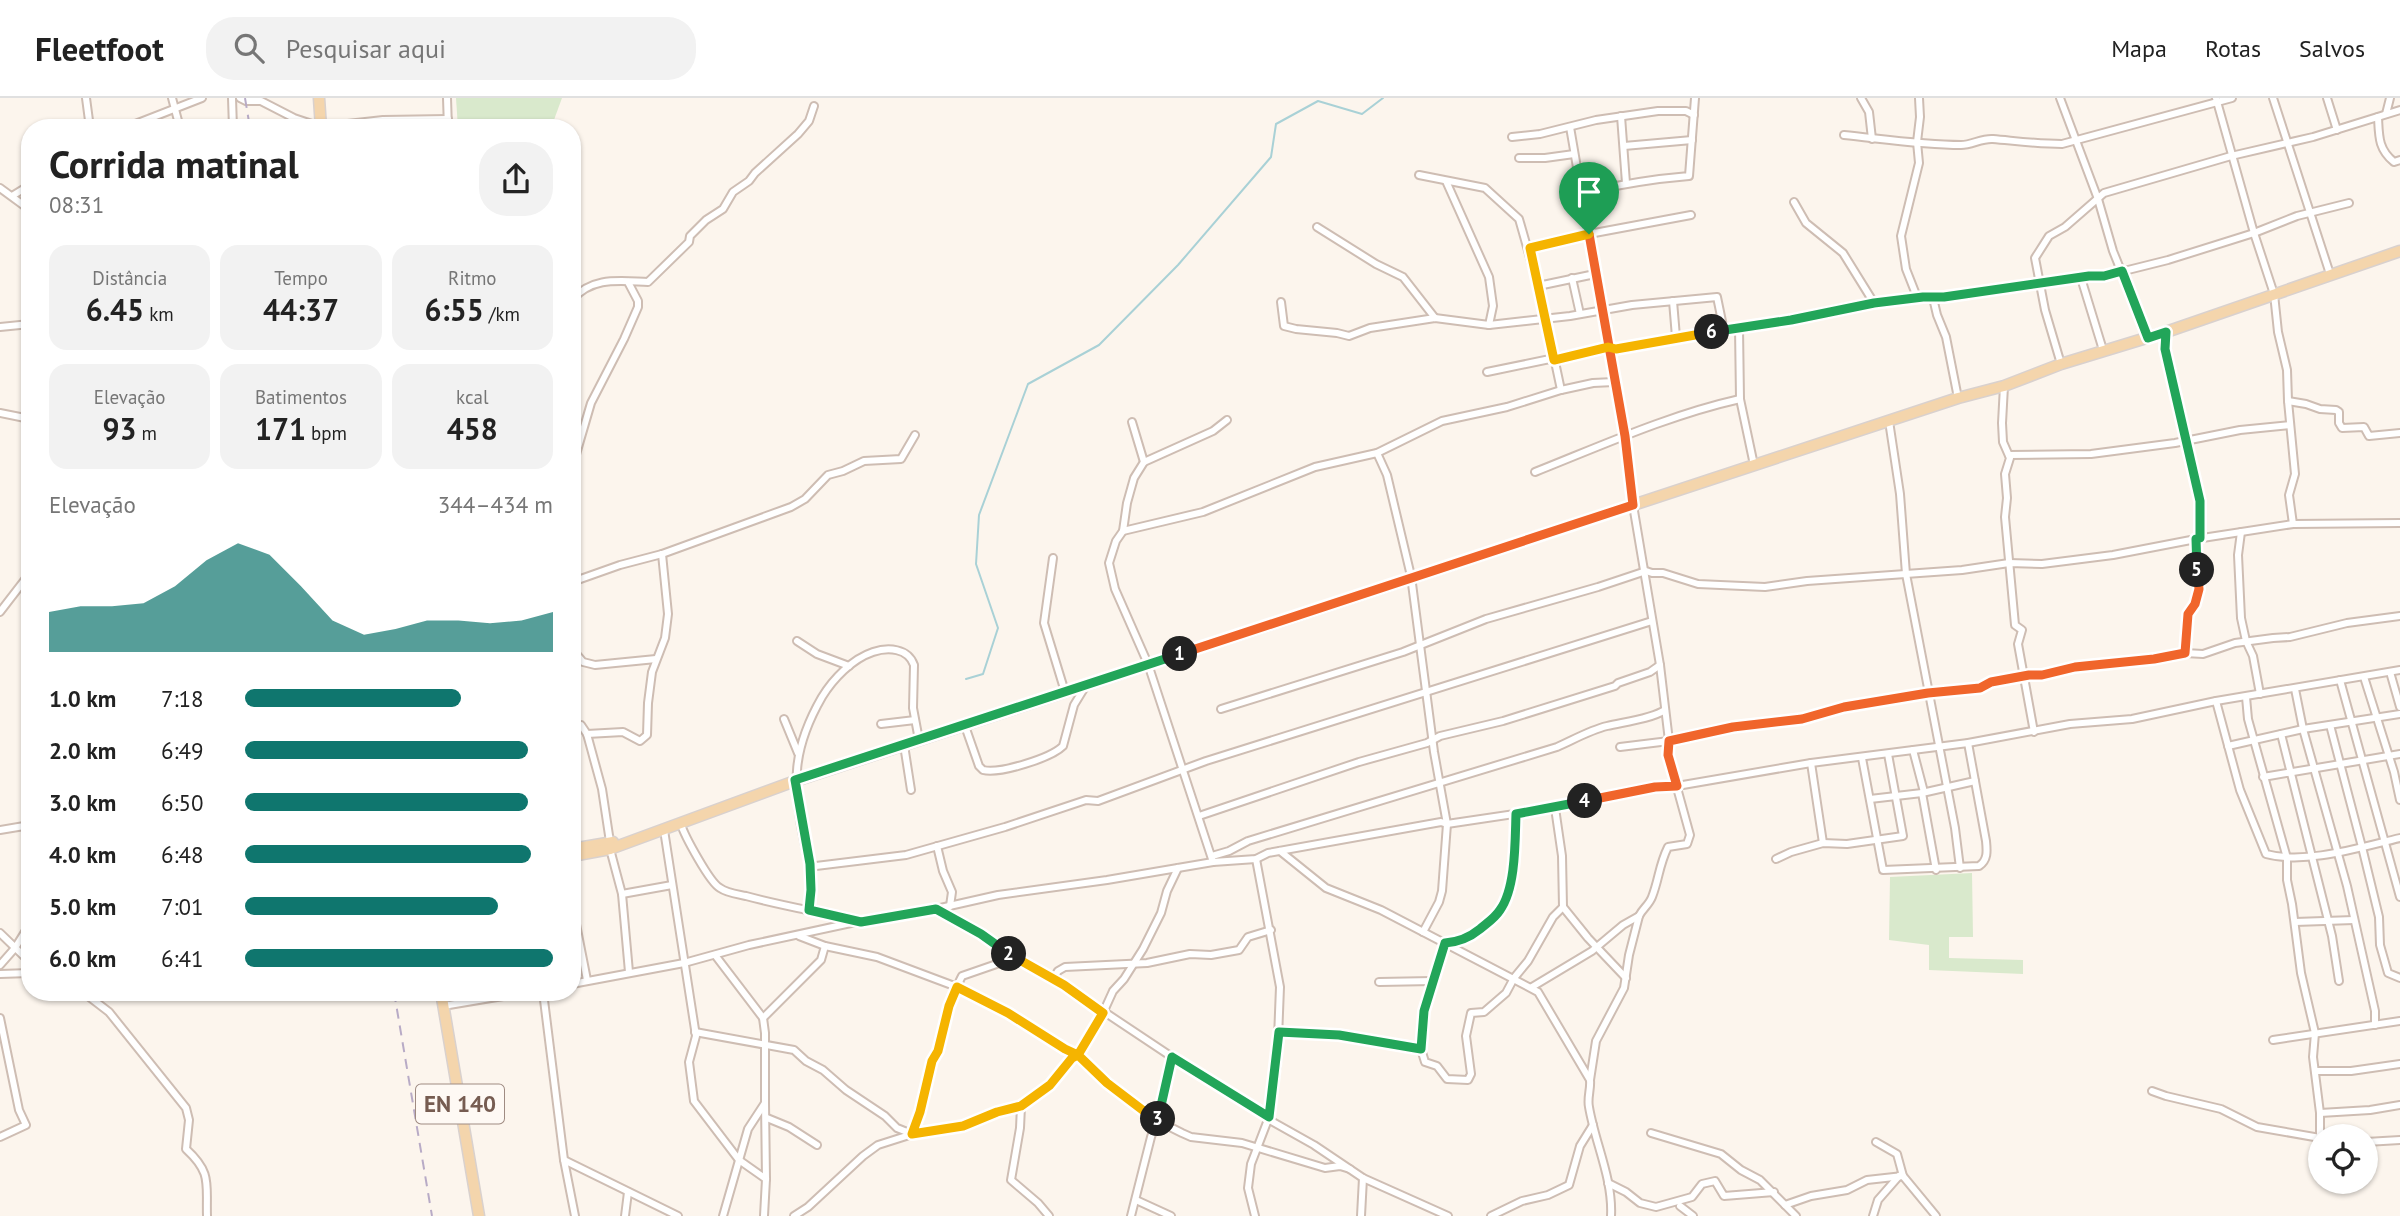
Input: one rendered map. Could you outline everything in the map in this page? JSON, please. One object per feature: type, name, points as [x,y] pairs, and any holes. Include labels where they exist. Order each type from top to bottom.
[{"type":"main road","points":[[319,98],[320,119]]},
{"type":"main road","points":[[581,854],[644,837],[795,780],[965,726],[1411,576],[1958,398],[2004,386],[2061,364],[2166,332],[2400,251]]},
{"type":"main road","points":[[581,848],[610,846]]},
{"type":"main road","name":"EN 140","points":[[442,1001],[480,1216]]},
{"type":"street","points":[[86,98],[89,119]]},
{"type":"street","points":[[172,98],[177,119]]},
{"type":"street","points":[[147,119],[202,98]]},
{"type":"street","points":[[232,98],[233,119]]},
{"type":"street","points":[[240,98],[261,101],[297,119]]},
{"type":"street","points":[[447,98],[448,119]]},
{"type":"street","points":[[1581,193],[1626,183],[1689,176],[1695,98]]},
{"type":"street","points":[[1861,98],[1870,112],[1872,139]]},
{"type":"street","points":[[1917,297],[1906,270],[1901,236],[1919,163],[1919,98]]},
{"type":"street","points":[[2060,98],[2098,199],[2113,251],[2148,338]]},
{"type":"street","points":[[1844,135],[1965,145],[1989,139],[2014,139],[2043,144],[2076,141],[2232,98]]},
{"type":"street","points":[[2273,98],[2330,274]]},
{"type":"street","points":[[2327,98],[2337,130]]},
{"type":"street","points":[[2386,114],[2390,98]]},
{"type":"street","points":[[2217,100],[2231,156],[2274,294],[2278,332],[2287,370],[2295,474],[2288,495],[2293,524]]},
{"type":"street","points":[[581,293],[594,284],[614,280],[648,282],[706,220],[721,211],[733,192],[749,181],[798,134],[809,121],[814,106]]},
{"type":"street","points":[[2061,364],[2035,258],[2049,236],[2065,227],[2104,193],[2231,156],[2337,130],[2400,110]]},
{"type":"street","points":[[1512,137],[1541,134],[1621,116],[1658,111],[1686,111],[1694,115]]},
{"type":"street","points":[[1621,116],[1626,183]]},
{"type":"street","points":[[2378,117],[2379,144],[2390,160],[2400,160]]},
{"type":"street","points":[[1570,127],[1625,436],[1633,505],[1660,665],[1669,741],[1668,755],[1689,827],[1689,840],[1683,845],[1668,847],[1658,866],[1652,896],[1639,916],[1621,996],[1596,1041],[1588,1105],[1608,1183],[1611,1216]]},
{"type":"street","points":[[1624,146],[1692,140]]},
{"type":"street","points":[[1519,158],[1574,154]]},
{"type":"street","points":[[1419,175],[1485,188],[1519,219],[1530,248],[1561,390]]},
{"type":"street","points":[[1446,181],[1489,277],[1493,306],[1489,325]]},
{"type":"street","points":[[0,188],[21,203]]},
{"type":"street","points":[[12,196],[21,190]]},
{"type":"street","points":[[1794,202],[1807,223],[1843,253],[1874,303]]},
{"type":"street","points":[[1487,372],[1608,347],[1616,349],[1874,303],[2104,276],[2179,257],[2309,213],[2349,203]]},
{"type":"street","points":[[1530,248],[1691,215]]},
{"type":"street","points":[[1317,227],[1376,264],[1403,277],[1435,318]]},
{"type":"street","points":[[1538,286],[1595,274]]},
{"type":"street","points":[[1572,278],[1580,314]]},
{"type":"street","points":[[2081,278],[2103,350]]},
{"type":"street","points":[[581,430],[591,403],[638,307],[638,301],[628,282]]},
{"type":"street","points":[[1281,302],[1284,326],[1349,336],[1370,328],[1435,318],[1489,325],[1717,297],[1724,331]]},
{"type":"street","points":[[1933,298],[1946,337],[1958,398]]},
{"type":"street","points":[[1674,301],[1676,337]]},
{"type":"street","points":[[0,327],[21,325]]},
{"type":"street","points":[[1738,328],[1740,400],[1754,465]]},
{"type":"street","points":[[2166,332],[2165,349],[2200,501],[2199,589],[2195,604],[2188,614],[2185,653]]},
{"type":"street","points":[[1123,531],[1203,512],[1315,467],[1377,453],[1442,421],[1507,407],[1561,390],[1594,383],[1614,383]]},
{"type":"street","points":[[2004,386],[2003,442],[2009,455],[2004,509],[2015,625],[2022,630],[2018,644],[2034,732]]},
{"type":"street","points":[[1535,472],[1710,406],[1740,400]]},
{"type":"street","points":[[2288,401],[2320,410],[2336,410],[2339,412],[2342,428],[2364,427],[2369,436],[2400,433]]},
{"type":"street","points":[[0,413],[21,417]]},
{"type":"street","points":[[1212,859],[1148,664],[1128,623],[1109,563],[1112,550],[1123,531],[1128,495],[1144,462],[1213,431],[1227,421]]},
{"type":"street","points":[[1889,421],[1900,494],[1906,574],[1960,868]]},
{"type":"street","points":[[1132,422],[1144,462]]},
{"type":"street","points":[[2009,455],[2091,454],[2240,430],[2290,425]]},
{"type":"street","points":[[581,579],[662,554],[799,503],[828,475],[864,461],[901,459],[915,435]]},
{"type":"street","points":[[1377,453],[1387,475],[1411,576],[1447,824],[1442,891],[1423,932]]},
{"type":"street","points":[[1221,709],[1403,652],[1486,619],[1646,571],[1663,573],[1698,584],[1765,587],[1807,581],[1962,570],[2009,563],[2042,564],[2113,555],[2293,524],[2400,523]]},
{"type":"street","points":[[2241,532],[2241,618],[2246,641],[2253,656],[2260,694]]},
{"type":"street","points":[[587,734],[623,732],[636,740],[647,735],[649,693],[656,659],[665,638],[668,604],[662,554]]},
{"type":"street","points":[[1053,558],[1044,623],[1065,692]]},
{"type":"street","points":[[0,612],[21,585]]},
{"type":"street","points":[[1620,747],[1669,741],[1733,727],[1802,719],[1844,707],[1928,693],[1980,688],[1991,682],[2075,667],[2185,653],[2203,654],[2246,641],[2280,639],[2347,623],[2400,615]]},
{"type":"street","points":[[812,865],[880,859],[1005,827],[1086,800],[1098,801],[1300,730],[1652,621]]},
{"type":"street","points":[[797,641],[817,654],[849,666]]},
{"type":"street","points":[[809,910],[812,865],[795,780],[797,753],[820,701],[834,681],[863,656],[876,651],[903,652],[914,665],[915,720],[919,740]]},
{"type":"street","points":[[581,660],[595,665],[656,659]]},
{"type":"street","points":[[1199,816],[1440,736],[1503,721],[1615,686],[1660,665]]},
{"type":"street","points":[[1212,859],[1256,859],[1268,853],[1440,822],[1447,824],[1555,808],[1655,787],[1677,786],[1811,763],[1939,748],[2070,724],[2132,719],[2216,701],[2400,670]]},
{"type":"street","points":[[2390,672],[2400,707]]},
{"type":"street","points":[[2364,677],[2400,800]]},
{"type":"street","points":[[2340,680],[2400,897]]},
{"type":"street","points":[[965,726],[979,766],[983,770],[997,771],[1041,758],[1063,746],[1074,705],[1086,685]]},
{"type":"street","points":[[2294,689],[2354,920],[2375,1012],[2375,1025]]},
{"type":"street","points":[[2246,697],[2248,719],[2287,858],[2287,880],[2301,973],[2315,1033],[2313,1058],[2320,1124]]},
{"type":"street","points":[[2216,701],[2240,790],[2266,854],[2287,858],[2337,853],[2400,838]]},
{"type":"street","points":[[581,982],[684,963],[797,935],[998,895],[1178,868],[1212,859],[1248,841],[1557,747],[1599,728],[1654,716],[1665,710]]},
{"type":"street","points":[[2228,746],[2303,729],[2400,714]]},
{"type":"street","points":[[784,719],[797,753]]},
{"type":"street","points":[[881,724],[915,720]]},
{"type":"street","points":[[581,725],[587,734],[601,789],[610,846],[622,894],[629,972]]},
{"type":"street","points":[[2330,725],[2379,917],[2383,958],[2388,973],[2400,978]]},
{"type":"street","points":[[2281,734],[2328,921],[2339,981]]},
{"type":"street","points":[[1863,758],[1883,870],[1936,870],[1979,866],[1984,863],[1987,855],[1968,743]]},
{"type":"street","points":[[904,745],[911,790]]},
{"type":"street","points":[[1913,750],[1936,870]]},
{"type":"street","points":[[1776,859],[1823,843],[1847,844],[1903,836],[1888,754]]},
{"type":"street","points":[[2263,777],[2400,754]]},
{"type":"street","points":[[1811,763],[1823,843]]},
{"type":"street","points":[[1870,799],[1923,793],[1975,782]]},
{"type":"street","points":[[1555,808],[1562,856],[1563,907],[1626,978]]},
{"type":"street","points":[[1445,943],[1458,942],[1474,934],[1502,908],[1511,880],[1516,814]]},
{"type":"street","points":[[681,824],[685,838],[707,874],[720,888],[777,904],[861,922]]},
{"type":"street","points":[[0,830],[21,826]]},
{"type":"street","points":[[664,830],[695,1032],[689,1062],[692,1097],[739,1160],[766,1179]]},
{"type":"street","points":[[937,846],[950,886],[950,906]]},
{"type":"street","points":[[1280,852],[1326,888],[1381,910],[1532,988],[1542,998],[1590,1080]]},
{"type":"street","points":[[1255,1216],[1248,1188],[1251,1164],[1269,1117],[1279,1032],[1280,987],[1256,859]]},
{"type":"street","points":[[794,1216],[808,1207],[872,1149],[912,1134],[963,1126],[997,1112],[1021,1106],[1050,1085],[1072,1058],[1078,1055],[1113,991],[1135,963],[1161,913],[1167,891],[1178,868]]},
{"type":"street","points":[[622,894],[672,885]]},
{"type":"street","points":[[1445,943],[1424,1011],[1421,1049],[1425,1062],[1437,1066],[1447,1079],[1468,1080],[1471,1074],[1466,1029],[1471,1013],[1485,1012],[1506,993],[1553,917],[1563,907]]},
{"type":"street","points":[[936,909],[1053,979],[1363,1178],[1448,1216]]},
{"type":"street","points":[[1532,988],[1577,961],[1623,925],[1639,916]]},
{"type":"street","points":[[2295,922],[2354,920]]},
{"type":"street","points":[[1053,979],[1058,971],[1065,967],[1135,963],[1190,954],[1211,955],[1239,950],[1248,937],[1271,930]]},
{"type":"street","points":[[0,933],[21,954]]},
{"type":"street","points":[[797,935],[825,946],[877,957],[957,987],[1008,1013],[1078,1055],[1107,1083],[1157,1121],[1191,1137],[1229,1140],[1318,1166],[1350,1169]]},
{"type":"street","points":[[0,965],[21,938]]},
{"type":"street","points":[[762,1018],[821,960],[825,946]]},
{"type":"street","points":[[715,955],[762,1018],[766,1044],[767,1118],[764,1216]]},
{"type":"street","points":[[581,956],[587,980]]},
{"type":"street","points":[[912,1134],[949,1006],[962,976],[1014,958]]},
{"type":"street","points":[[0,974],[21,974]]},
{"type":"street","points":[[1379,982],[1433,981]]},
{"type":"street","points":[[95,1001],[109,1012],[186,1108],[189,1120],[186,1149],[201,1162],[205,1171],[207,1216]]},
{"type":"street","points":[[443,1006],[473,1001]]},
{"type":"street","points":[[544,1001],[564,1160],[575,1216]]},
{"type":"street","points":[[0,1018],[19,1110],[26,1125],[0,1137]]},
{"type":"street","points":[[2273,1040],[2399,1020]]},
{"type":"street","points":[[695,1032],[794,1049],[806,1062],[823,1070],[897,1128],[912,1134]]},
{"type":"street","points":[[1279,1032],[1339,1035],[1421,1049]]},
{"type":"street","points":[[1131,1216],[1172,1057]]},
{"type":"street","points":[[2316,1071],[2351,1071],[2400,1064]]},
{"type":"street","points":[[2152,1091],[2221,1109],[2257,1127],[2308,1136]]},
{"type":"street","points":[[723,1216],[748,1129],[765,1103]]},
{"type":"street","points":[[2320,1113],[2400,1105]]},
{"type":"street","points":[[1021,1106],[1011,1180],[1049,1216]]},
{"type":"street","points":[[767,1118],[789,1127],[817,1145]]},
{"type":"street","points":[[1491,1216],[1522,1201],[1554,1193],[1569,1185],[1580,1146],[1593,1125]]},
{"type":"street","points":[[1651,1133],[1721,1154],[1774,1192],[1796,1216]]},
{"type":"street","points":[[2378,1141],[2400,1140]]},
{"type":"street","points":[[1876,1142],[1897,1154],[1901,1176],[1936,1216]]},
{"type":"street","points":[[564,1160],[678,1216]]},
{"type":"street","points":[[1785,1205],[1811,1196],[1847,1190],[1867,1180],[1901,1176]]},
{"type":"street","points":[[1872,1216],[1878,1200],[1901,1176]]},
{"type":"street","points":[[1361,1216],[1363,1178]]},
{"type":"street","points":[[1608,1183],[1648,1206],[1657,1207],[1680,1204],[1692,1198],[1702,1184],[1715,1181],[1724,1196],[1774,1192]]},
{"type":"street","points":[[625,1216],[628,1192]]},
{"type":"street","points":[[1136,1200],[1171,1216]]},
{"type":"street","points":[[1679,1216],[1680,1204]]},
{"type":"street","points":[[1680,1204],[1693,1216]]},
{"type":"green space","points":[[456,98],[562,98],[554,119],[457,119]]},
{"type":"green space","points":[[1972,873],[1973,937],[1949,937],[1949,958],[2023,960],[2023,974],[1929,970],[1929,945],[1889,940],[1890,877]]},
{"type":"waterway","points":[[966,679],[983,674],[998,628],[976,564],[979,515],[1028,384],[1099,345],[1178,265],[1271,157],[1276,124],[1318,101],[1362,114],[1383,98]]},
{"type":"railway","points":[[245,98],[248,119]]},
{"type":"railway","points":[[396,1001],[432,1216]]},
{"type":"route","points":[[1589,234],[1530,248],[1554,360],[1608,347],[1616,349],[1791,320],[1847,307],[1902,299],[1944,297],[2104,276],[2122,271],[2148,338],[2166,332],[2165,349],[2200,501],[2200,538],[2196,539],[2199,589],[2195,604],[2188,614],[2188,645],[2185,653],[2075,667],[1991,682],[1980,688],[1928,693],[1844,707],[1802,719],[1733,727],[1669,741],[1668,755],[1677,786],[1655,787],[1516,814],[1511,880],[1502,908],[1474,934],[1458,942],[1445,943],[1424,1011],[1421,1049],[1339,1035],[1279,1032],[1269,1117],[1172,1057],[1157,1121],[1107,1083],[1078,1055],[1008,1013],[957,987],[949,1006],[938,1051],[932,1061],[912,1134],[963,1126],[997,1112],[1021,1106],[1050,1085],[1072,1058],[1078,1055],[1103,1013],[1064,985],[1014,958],[981,934],[936,909],[861,922],[809,910],[810,864],[795,780],[1633,505],[1625,436],[1614,383],[1608,347],[1601,310],[1589,234]]}]
